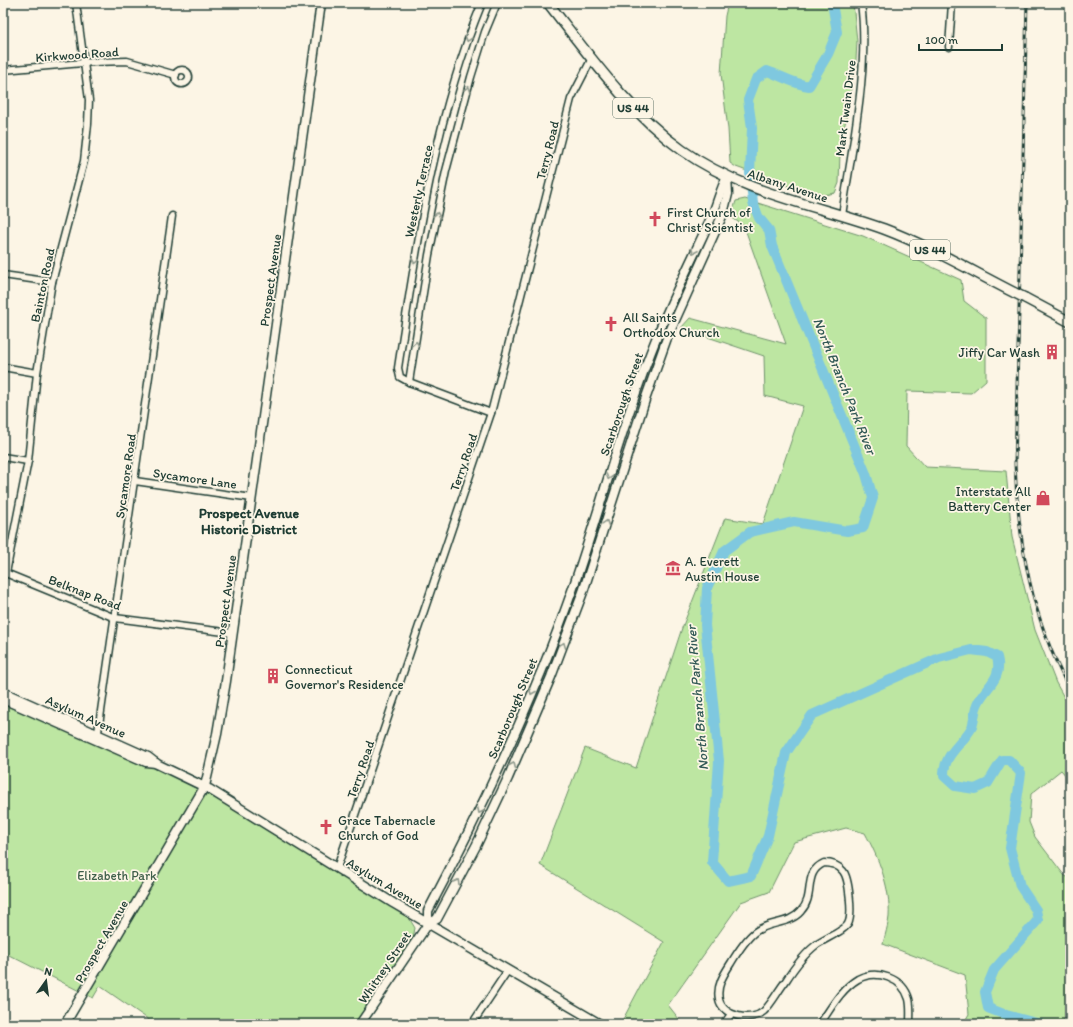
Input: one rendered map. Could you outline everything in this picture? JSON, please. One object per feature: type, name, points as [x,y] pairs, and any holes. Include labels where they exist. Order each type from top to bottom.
[{"type":"highway","name":"Albany Avenue","points":[[548,3],[631,106],[653,127],[692,157],[727,177],[761,192],[842,216],[906,238],[1070,322]]},
{"type":"main road","name":"Prospect Avenue","points":[[65,1024],[205,786],[216,736],[252,498],[321,3]]},
{"type":"main road","name":"Scarborough Street","points":[[727,177],[728,194],[723,214],[667,338],[644,400],[615,497],[583,592],[551,677],[508,778],[476,846],[437,919],[428,924],[428,911],[465,841],[498,773],[540,673],[573,589],[635,395],[657,334],[713,213],[727,177]]},
{"type":"main road","points":[[657,334],[667,338]]},
{"type":"main road","points":[[635,395],[644,400]]},
{"type":"main road","points":[[604,493],[615,497]]},
{"type":"main road","points":[[573,589],[583,592]]},
{"type":"main road","points":[[540,673],[551,677]]},
{"type":"main road","name":"Asylum Avenue","points":[[3,692],[98,737]]},
{"type":"main road","name":"Asylum Avenue","points":[[3,699],[148,757],[157,764],[205,786],[428,924],[508,970],[587,1021],[600,1024]]},
{"type":"main road","points":[[498,773],[508,778]]},
{"type":"main road","points":[[465,841],[476,846]]},
{"type":"main road","name":"Whitney Street","points":[[360,1024],[428,924]]},
{"type":"street","name":"Bainton Road","points":[[4,572],[28,461],[37,372],[52,282],[84,161],[89,100],[76,3]]},
{"type":"street","name":"Westerly Terrace","points":[[482,3],[457,73],[432,169],[416,253],[398,368],[400,377],[409,382],[429,255],[445,179],[465,98],[485,32],[497,3]]},
{"type":"street","name":"Mark Twain Drive","points":[[842,216],[862,67],[864,36],[861,3]]},
{"type":"street","points":[[949,47],[952,3]]},
{"type":"street","name":"Terry Road","points":[[337,868],[491,413],[571,99],[592,58]]},
{"type":"street","name":"Kirkwood Road","points":[[3,70],[127,61],[176,75]]},
{"type":"street","name":"Sycamore Road","points":[[98,737],[136,481],[172,216]]},
{"type":"street","points":[[3,275],[52,282]]},
{"type":"street","points":[[3,367],[37,372]]},
{"type":"street","points":[[409,382],[491,413]]},
{"type":"street","points":[[3,457],[28,461]]},
{"type":"street","name":"Sycamore Lane","points":[[136,481],[252,498]]},
{"type":"street","name":"Belknap Road","points":[[4,572],[115,618],[232,633]]},
{"type":"street","points":[[824,863],[836,865],[846,875],[850,908],[850,919],[848,925],[817,944],[804,955],[764,1011],[753,1017],[744,1018],[731,1014],[719,1002],[718,997],[722,978],[732,962],[755,932],[793,918],[802,911],[808,902],[812,872],[817,866],[824,863]]},
{"type":"street","points":[[472,1024],[508,970]]},
{"type":"street","points":[[820,1024],[837,999],[858,979],[870,975],[882,975],[892,979],[904,990],[909,999],[910,1024]]},
{"type":"street","points":[[724,1024],[731,1014]]},
{"type":"green space","points":[[728,3],[853,3],[857,41],[856,60],[840,153],[839,183],[835,193],[824,195],[796,189],[736,167],[730,163],[728,129],[721,74],[725,16]]},
{"type":"green space","points":[[745,199],[863,236],[961,280],[964,301],[986,318],[986,380],[971,393],[907,391],[906,446],[925,467],[1006,471],[1012,537],[1035,630],[1056,683],[1070,708],[1070,775],[1067,777],[1061,770],[1031,794],[1029,822],[1035,837],[1064,875],[1070,879],[1070,1024],[963,1024],[969,1014],[965,975],[883,944],[889,920],[889,906],[883,873],[875,852],[865,833],[846,828],[794,842],[769,892],[741,902],[668,1005],[683,1024],[622,1024],[621,1023],[664,942],[540,865],[585,748],[636,768],[682,628],[725,518],[763,524],[803,406],[765,396],[764,356],[681,328],[690,318],[786,344],[744,226],[731,217],[736,201]]},
{"type":"green space","name":"Elizabeth Park","points":[[3,703],[168,774],[213,797],[409,918],[415,928],[413,938],[354,1024],[155,1024],[100,986],[93,998],[3,952]]},
{"type":"waterway","name":"North Branch Park River","points":[[832,3],[837,32],[828,54],[809,86],[793,82],[767,71],[756,79],[748,100],[752,128],[750,173],[753,203],[759,218],[769,230],[772,246],[866,474],[873,498],[863,528],[847,531],[794,522],[750,532],[724,551],[707,588],[705,625],[719,761],[712,862],[728,881],[751,876],[768,836],[786,753],[812,715],[939,658],[971,650],[987,652],[997,657],[998,671],[996,677],[981,697],[977,706],[972,727],[950,755],[947,761],[944,776],[955,786],[975,789],[988,783],[1002,760],[1009,760],[1021,773],[1010,848],[1020,886],[1036,910],[1038,920],[994,970],[985,992],[988,1008],[1006,1015],[1040,1024]]},
{"type":"railway","points":[[1027,3],[1015,464],[1020,523],[1029,580],[1046,636],[1070,690]]},
{"type":"place","name":"First Church of Christ Scientist","points":[[655,219]]},
{"type":"place","name":"All Saints Orthodox Church","points":[[611,324]]},
{"type":"place","name":"Jiffy Car Wash","points":[[1052,352]]},
{"type":"place","name":"Interstate All Battery Center","points":[[1043,498]]},
{"type":"place","name":"A. Everett Austin House","points":[[673,568]]},
{"type":"place","name":"Connecticut Governor's Residence","points":[[273,676]]},
{"type":"place","name":"Grace Tabernacle Church of God","points":[[326,827]]},
{"type":"district","name":"Prospect Avenue Historic District","points":[[249,522]]}]
